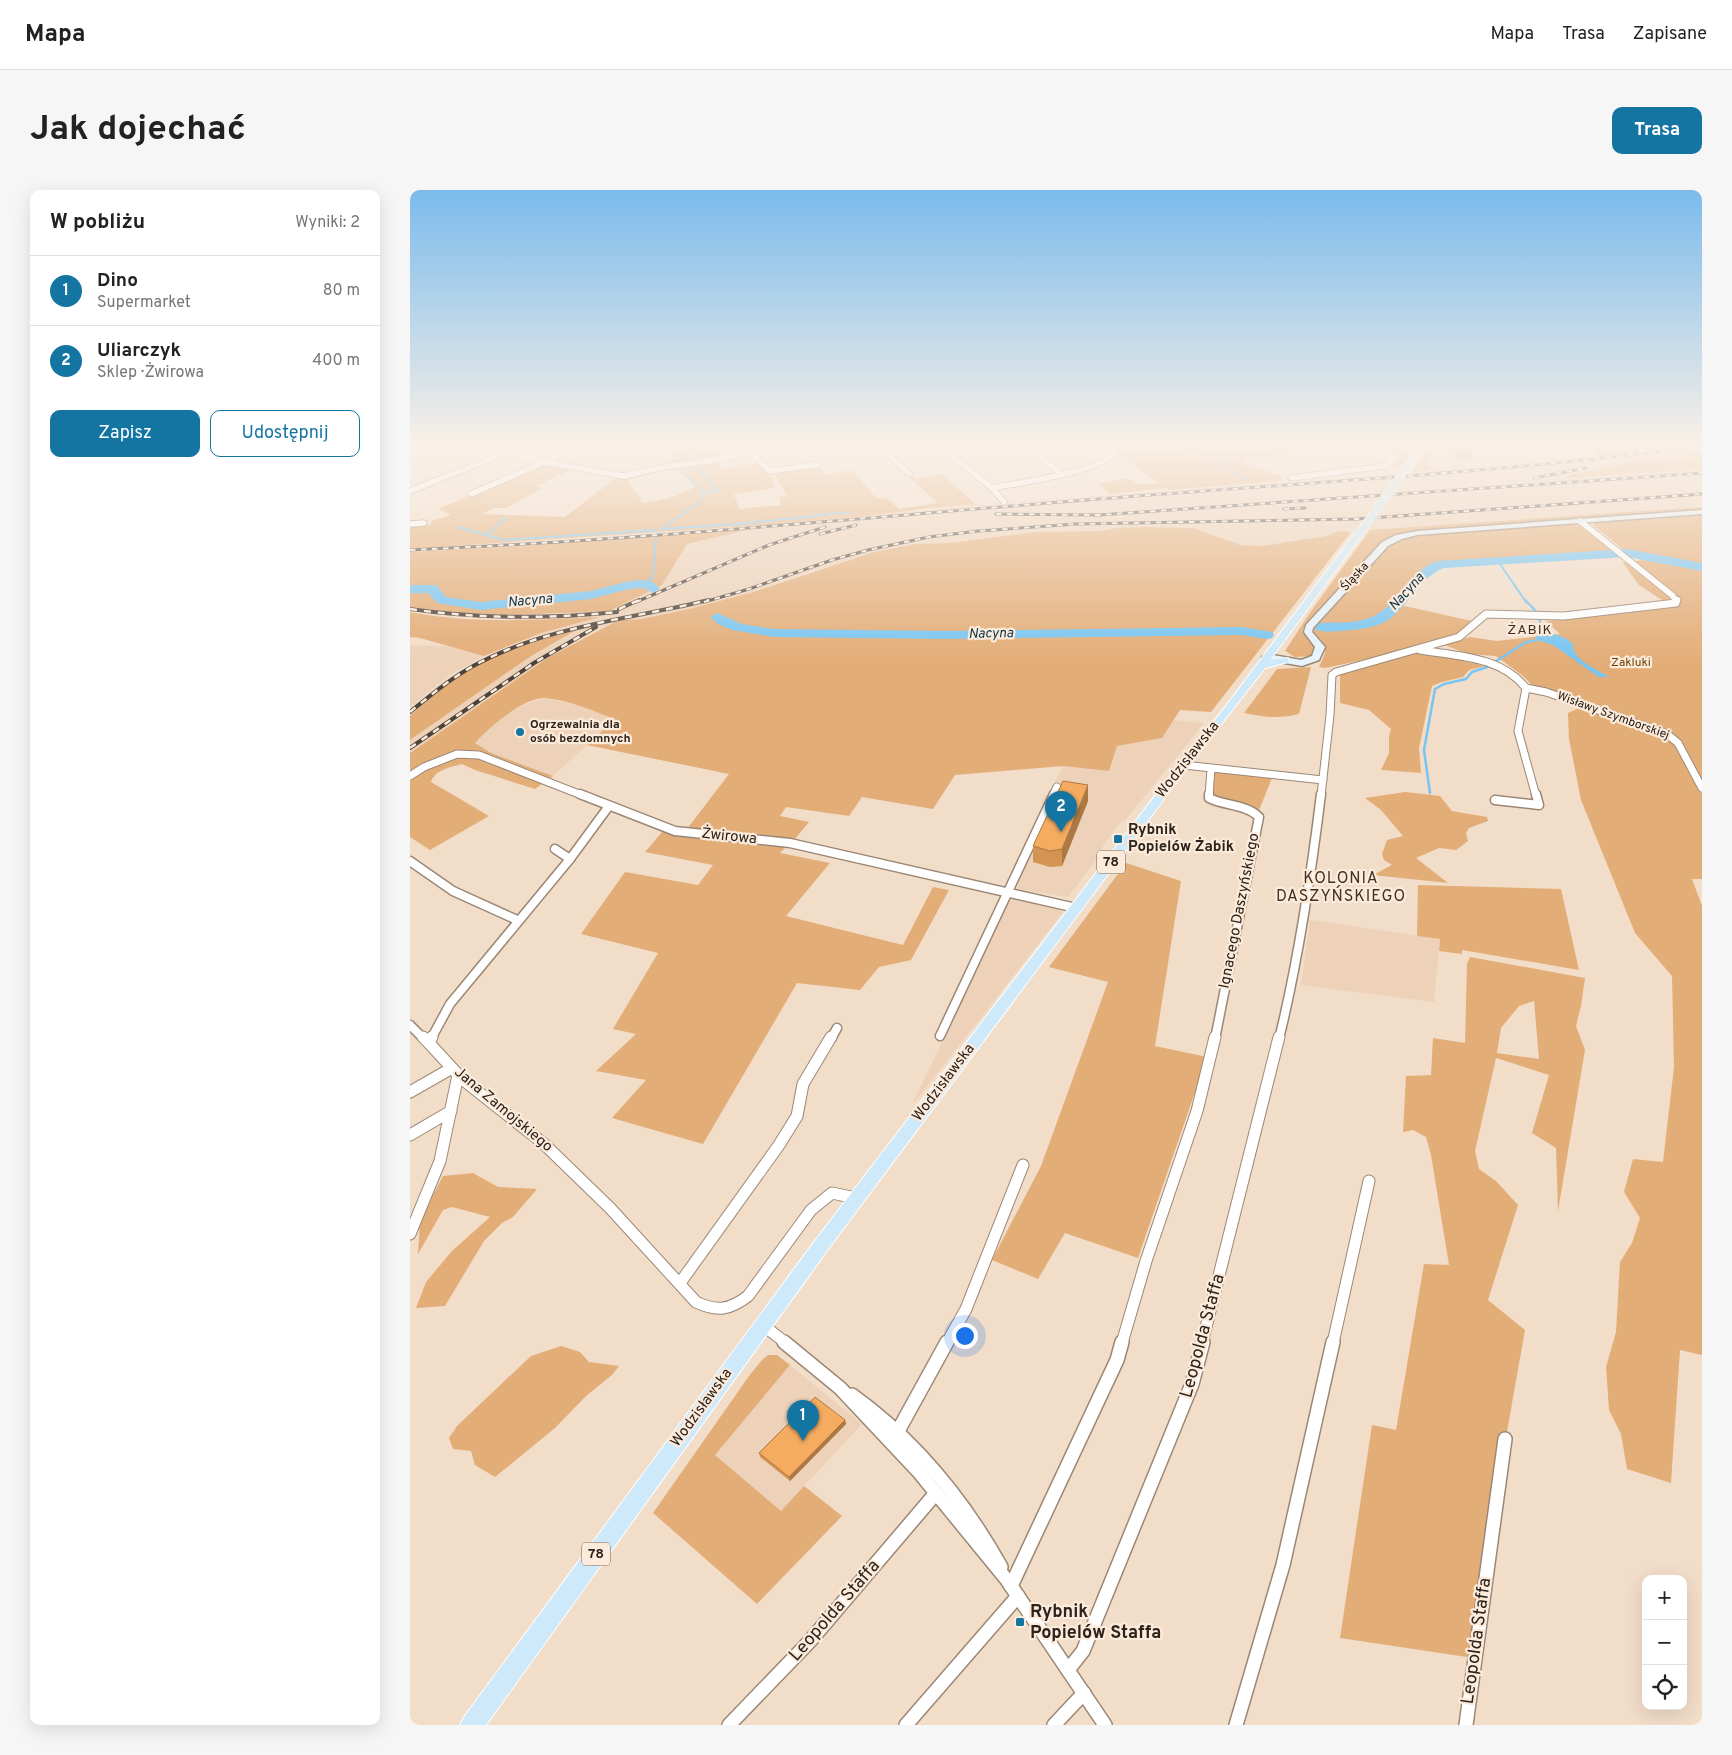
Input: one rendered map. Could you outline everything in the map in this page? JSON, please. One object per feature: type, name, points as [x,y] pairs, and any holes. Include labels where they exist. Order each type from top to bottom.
[{"type":"main road","name":"Wodzisławska","points":[[472,1725],[856,1198],[1264,662],[1371,518]]},
{"type":"main road","points":[[1264,662],[1284,660]]},
{"type":"street","name":"Śląska","points":[[1284,660],[1304,663],[1316,658],[1320,647],[1308,632],[1309,627],[1384,545],[1396,538],[1417,533],[1626,518]]},
{"type":"street","points":[[1184,765],[1323,780],[1332,675],[1336,672],[1417,650],[1470,632],[1482,616],[1486,614],[1550,616],[1676,603],[1678,600],[1580,521]]},
{"type":"street","points":[[410,524],[424,524]]},
{"type":"street","points":[[1436,644],[1451,655]]},
{"type":"street","points":[[1276,646],[1284,660]]},
{"type":"street","points":[[1417,650],[1451,655],[1495,666],[1511,672],[1526,688],[1518,731],[1539,805],[1495,800]]},
{"type":"street","name":"Wisławy Szymborskiej","points":[[1526,688],[1546,692],[1667,734],[1678,743],[1702,788]]},
{"type":"street","points":[[410,776],[424,767],[457,754]]},
{"type":"street","name":"Żwirowa","points":[[457,754],[479,755],[543,778],[675,831],[790,843],[1076,908]]},
{"type":"street","name":"Ignacego Daszyńskiego","points":[[1012,1587],[1116,1360],[1146,1261],[1197,1111],[1211,1058],[1259,817],[1256,812],[1209,798],[1210,769]]},
{"type":"street","name":"Leopolda Staffa","points":[[1068,1670],[1082,1651],[1192,1384],[1292,987],[1311,874],[1323,780]]},
{"type":"street","points":[[940,1036],[1009,893],[1056,787]]},
{"type":"street","points":[[430,1043],[450,1004],[517,920],[570,859],[609,806]]},
{"type":"street","points":[[554,849],[570,859]]},
{"type":"street","points":[[410,861],[454,891],[517,920]]},
{"type":"street","name":"Jana Zamojskiego","points":[[410,1025],[430,1043],[455,1072],[543,1143],[610,1208],[696,1302],[710,1309],[722,1311],[736,1306],[748,1296],[811,1210],[832,1193],[856,1198]]},
{"type":"street","points":[[680,1283],[779,1146],[796,1116],[803,1084],[836,1028]]},
{"type":"street","points":[[410,1092],[455,1072],[451,1111],[440,1161],[410,1234]]},
{"type":"street","points":[[410,1135],[451,1111]]},
{"type":"street","points":[[898,1431],[966,1309],[1023,1165]]},
{"type":"street","points":[[1236,1725],[1283,1565],[1369,1181]]},
{"type":"street","points":[[763,1325],[840,1388],[870,1407],[898,1431],[940,1477],[969,1514],[991,1547],[1012,1587]]},
{"type":"street","points":[[840,1388],[905,1456],[1012,1587],[1105,1725]]},
{"type":"street","name":"Leopolda Staffa","points":[[1466,1725],[1505,1439]]},
{"type":"street","name":"Leopolda Staffa","points":[[729,1725],[765,1692],[868,1575],[936,1493]]},
{"type":"street","points":[[906,1725],[1012,1587]]},
{"type":"street","points":[[1054,1725],[1084,1693]]},
{"type":"shaded area","points":[[845,518],[1560,518],[1395,530],[1339,531],[1326,536],[1262,546],[1241,545],[1193,528],[1147,527],[1117,528],[1101,531],[1036,532],[951,543],[916,544],[818,569],[750,593],[689,609],[641,619],[622,620],[633,610],[549,657],[410,753],[410,740],[531,656],[574,630],[508,651],[472,668],[441,688],[410,716],[410,709],[441,683],[479,660],[541,633],[595,618],[507,620],[512,615],[612,611],[662,585],[687,544],[747,530],[745,526]]},
{"type":"shaded area","points":[[410,645],[448,646],[484,656],[448,676],[410,707]]},
{"type":"shaded area","points":[[543,698],[577,705],[616,719],[553,776],[491,753],[475,743],[512,710]]},
{"type":"shaded area","points":[[1174,720],[1204,723],[1128,817],[1117,826],[1104,844],[1097,859],[1068,897],[1018,889],[1017,885],[1026,860],[1059,788],[1053,787],[1063,766],[1109,771],[1117,746],[1162,738]]},
{"type":"shaded area","points":[[1010,899],[1059,908],[1063,912],[911,1107]]},
{"type":"shaded area","points":[[1310,920],[1440,939],[1434,1002],[1301,985]]},
{"type":"shaded area","points":[[790,1365],[862,1424],[781,1511],[715,1455]]},
{"type":"green space","points":[[443,518],[848,518],[410,549],[410,525],[430,525],[432,521]]},
{"type":"green space","points":[[1549,518],[1602,518],[1414,532],[1386,539],[1302,630],[1315,645],[1311,656],[1295,657],[1285,651],[1311,611],[1370,530]]},
{"type":"green space","name":"Zakluki","points":[[1667,518],[1702,518],[1702,879],[1692,879],[1702,906],[1702,1355],[1680,1350],[1671,1483],[1627,1469],[1621,1434],[1609,1410],[1606,1367],[1616,1332],[1620,1262],[1632,1243],[1640,1218],[1624,1192],[1633,1159],[1663,1162],[1674,1067],[1672,976],[1635,933],[1581,800],[1569,739],[1568,713],[1581,707],[1534,687],[1523,676],[1496,656],[1469,654],[1444,645],[1470,637],[1497,641],[1560,634],[1546,621],[1669,608],[1662,600],[1639,585],[1623,563],[1642,560],[1625,551],[1593,525],[1595,523]]},
{"type":"green space","points":[[1566,524],[1583,526],[1616,552],[1576,555],[1579,557],[1441,565],[1432,568],[1393,611],[1385,616],[1356,624],[1317,625],[1382,552],[1405,537],[1428,533]]},
{"type":"green space","points":[[1117,528],[1193,528],[1241,545],[1262,546],[1326,536],[1339,531],[1351,532],[1211,712],[1180,710],[1162,738],[1117,746],[1109,771],[1063,766],[955,775],[933,809],[862,797],[849,816],[786,807],[780,816],[809,822],[794,840],[687,829],[729,774],[587,745],[615,719],[572,703],[545,698],[527,702],[507,714],[475,743],[491,753],[553,776],[535,789],[462,764],[453,766],[436,775],[431,782],[489,816],[430,850],[410,837],[410,753],[549,657],[613,623],[689,609],[750,593],[874,552],[916,544],[951,543],[1036,532],[1101,531]]},
{"type":"green space","points":[[747,530],[687,544],[662,585],[610,611],[512,615],[454,613],[410,607],[410,552],[524,546]]},
{"type":"green space","points":[[1400,605],[1472,621],[1466,631],[1404,651],[1325,668],[1319,667],[1325,654],[1325,648],[1314,633],[1314,629],[1361,626],[1372,623],[1383,619]]},
{"type":"green space","points":[[410,612],[481,620],[600,617],[541,633],[484,656],[420,638],[410,637]]},
{"type":"green space","points":[[578,629],[531,656],[410,740],[410,716],[436,693],[464,673],[510,650]]},
{"type":"green space","points":[[1416,652],[1441,655],[1485,666],[1469,670],[1463,677],[1432,686],[1419,748],[1421,773],[1381,770],[1389,753],[1391,729],[1369,710],[1340,703],[1340,675]]},
{"type":"green space","points":[[1311,667],[1299,714],[1272,717],[1244,713],[1277,669]]},
{"type":"green space","points":[[1213,772],[1272,778],[1259,810],[1215,800],[1211,796]]},
{"type":"green space","points":[[1405,792],[1440,796],[1452,811],[1487,817],[1488,821],[1469,828],[1466,833],[1468,841],[1456,850],[1439,848],[1416,858],[1448,883],[1373,875],[1392,865],[1384,860],[1382,854],[1387,840],[1403,836],[1381,810],[1365,798]]},
{"type":"green space","points":[[663,831],[788,845],[780,853],[830,863],[786,916],[903,945],[933,887],[949,890],[911,960],[879,967],[860,990],[797,983],[703,1144],[612,1118],[646,1080],[596,1071],[636,1034],[613,1029],[658,953],[581,934],[625,872],[698,885],[713,865],[645,852]]},
{"type":"green space","points":[[1126,863],[1181,881],[1155,1046],[1207,1057],[1138,1258],[1065,1233],[1038,1279],[992,1260],[1041,1166],[1108,982],[1049,967]]},
{"type":"green space","points":[[1418,885],[1561,889],[1579,970],[1462,950],[1462,954],[1439,951],[1440,939],[1417,936]]},
{"type":"green space","points":[[1470,957],[1585,978],[1576,1026],[1585,1050],[1558,1211],[1556,1148],[1532,1133],[1549,1075],[1496,1058],[1475,1151],[1479,1169],[1496,1181],[1518,1205],[1488,1300],[1525,1330],[1467,1657],[1340,1638],[1372,1425],[1396,1430],[1424,1264],[1449,1265],[1431,1155],[1426,1137],[1413,1130],[1403,1132],[1406,1076],[1431,1075],[1433,1038],[1465,1043],[1467,963]],"holes":[[[1534,1001],[1539,1059],[1497,1053],[1501,1028],[1519,1006]]]},
{"type":"green space","points":[[473,1173],[498,1187],[537,1189],[513,1217],[502,1223],[484,1241],[445,1306],[416,1308],[426,1282],[452,1251],[490,1217],[452,1207],[443,1210],[418,1254],[420,1220],[443,1176]]},
{"type":"green space","points":[[561,1346],[580,1352],[589,1362],[619,1366],[612,1375],[586,1396],[555,1428],[495,1477],[475,1465],[471,1451],[453,1449],[449,1438],[457,1426],[531,1356]]},
{"type":"green space","points":[[768,1355],[777,1355],[790,1365],[715,1455],[781,1511],[804,1486],[842,1516],[757,1604],[653,1513],[749,1376]]},
{"type":"water","points":[[1539,629],[1565,638],[1573,644],[1576,654],[1581,659],[1609,677],[1599,677],[1553,645],[1538,640],[1536,638]]},
{"type":"building","points":[[1063,781],[1088,785],[1062,849],[1050,851],[1033,846]]},
{"type":"building","points":[[815,1397],[845,1420],[789,1477],[759,1453]]},
{"type":"waterway","points":[[486,535],[507,518]]},
{"type":"waterway","points":[[663,528],[678,518]]},
{"type":"waterway","points":[[660,529],[797,518]]},
{"type":"waterway","points":[[457,527],[504,540],[654,530],[657,532]]},
{"type":"waterway","points":[[644,584],[653,577],[656,539]]},
{"type":"waterway","name":"Nacyna","points":[[1321,627],[1365,624],[1381,618],[1388,613],[1419,578],[1433,567],[1442,564],[1627,553],[1702,567]]},
{"type":"waterway","points":[[1498,561],[1526,602]]},
{"type":"waterway","name":"Nacyna","points":[[410,589],[432,589],[442,600],[481,606],[591,595],[629,585],[642,584],[648,585],[653,589]]},
{"type":"waterway","points":[[1525,600],[1539,616],[1539,629]]},
{"type":"waterway","name":"Nacyna","points":[[717,617],[737,627],[774,633],[946,635],[1242,631],[1267,635]]},
{"type":"waterway","points":[[1430,793],[1424,750],[1435,689],[1444,684],[1466,679],[1472,672],[1487,667],[1526,642],[1538,640]]},
{"type":"railway","points":[[410,550],[668,534],[869,518]]},
{"type":"railway","points":[[704,602],[749,589],[832,560],[929,537],[978,531],[1076,524],[1376,518]]},
{"type":"railway","points":[[820,534],[856,525]]},
{"type":"railway","points":[[636,602],[769,545],[825,527]]},
{"type":"railway","points":[[619,609],[639,600]]},
{"type":"railway","points":[[410,712],[466,670],[531,641],[590,625],[709,600]]},
{"type":"railway","points":[[410,609],[462,615],[513,617],[617,612]]},
{"type":"railway","points":[[410,748],[534,663],[596,627]]},
{"type":"place","name":"Ogrzewalnia dla osób bezdomnych","points":[[520,732]]},
{"type":"place","name":"Uliarczyk","points":[[1061,832]]},
{"type":"place","name":"Rybnik Popielów Żabik","points":[[1118,839]]},
{"type":"place","name":"Dino","points":[[803,1441]]},
{"type":"place","name":"Rybnik Popielów Staffa","points":[[1020,1622]]},
{"type":"district","name":"ŻABIK","points":[[1530,630]]},
{"type":"district","name":"KOLONIA DASZYŃSKIEGO","points":[[1341,888]]}]
